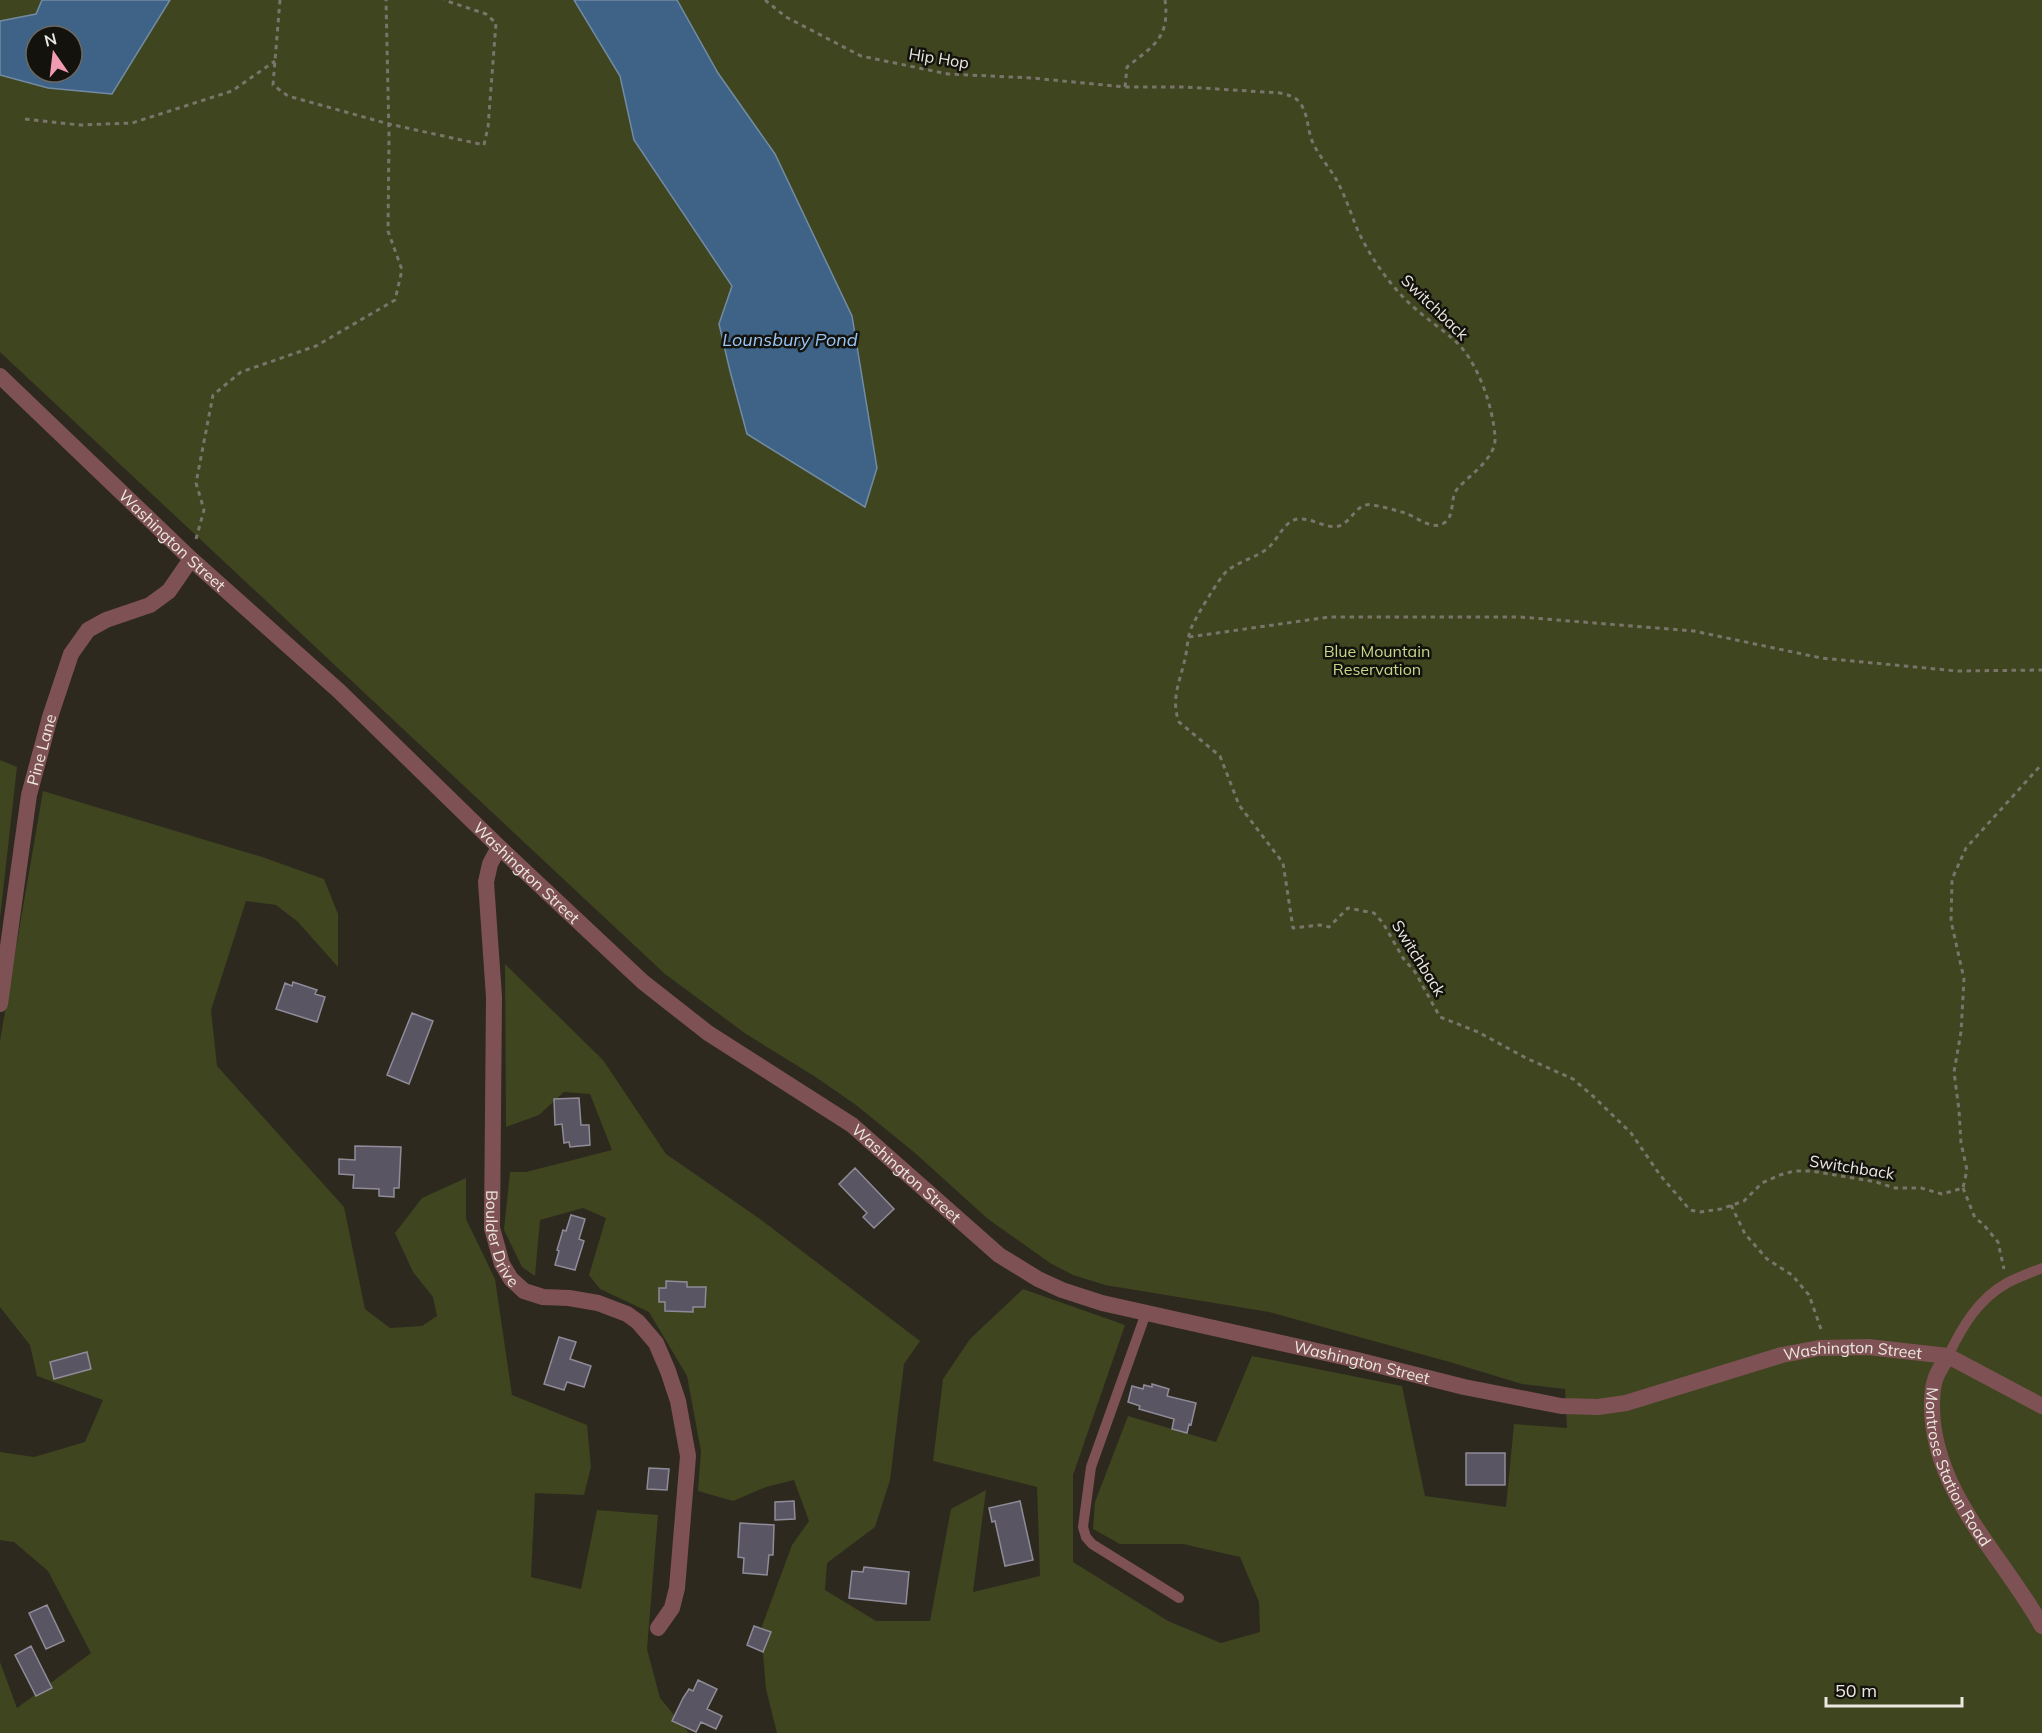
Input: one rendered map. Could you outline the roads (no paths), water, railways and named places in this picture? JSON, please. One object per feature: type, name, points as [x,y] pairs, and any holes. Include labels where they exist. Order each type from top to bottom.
[{"type":"street","name":"Washington Street","points":[[0,376],[191,559],[339,691],[499,847],[643,982],[708,1033],[852,1125],[999,1255],[1038,1279],[1062,1290],[1102,1303],[1358,1360],[1464,1388],[1561,1406],[1598,1407],[1626,1403],[1782,1355],[1828,1348],[1868,1347],[1947,1356],[2042,1406]]},
{"type":"street","name":"Pine Lane","points":[[0,1004],[29,795],[50,717],[71,654],[88,630],[106,620],[150,605],[169,591],[191,559]]},
{"type":"street","name":"Boulder Drive","points":[[499,847],[490,864],[486,882],[494,997],[492,1228],[502,1264],[511,1279],[524,1291],[543,1297],[569,1298],[598,1304],[627,1314],[638,1322],[656,1343],[668,1371],[678,1401],[688,1456],[677,1588],[672,1608],[658,1628]]},
{"type":"street","name":"Montrose Station Road","points":[[1947,1356],[1935,1380],[1932,1396],[1932,1419],[1938,1455],[1957,1496],[1976,1528],[2042,1626]]},
{"type":"lane","name":"Montrose Station Road","points":[[1947,1356],[1958,1334],[1985,1298],[2007,1283],[2042,1268]]},
{"type":"lane","points":[[1146,1313],[1091,1467],[1083,1527],[1086,1537],[1092,1544],[1179,1598]]},
{"type":"water","points":[[42,0],[170,0],[112,94],[48,88],[33,84],[84,84],[84,24],[24,24],[24,82],[0,75],[0,21],[36,14]]},
{"type":"water","name":"Lounsbury Pond","points":[[574,0],[677,0],[718,73],[775,154],[852,316],[877,468],[865,507],[747,434],[719,324],[732,286],[634,140],[620,76]]},
{"type":"park label","name":"Blue Mountain Reservation","points":[[1377,660]]}]
